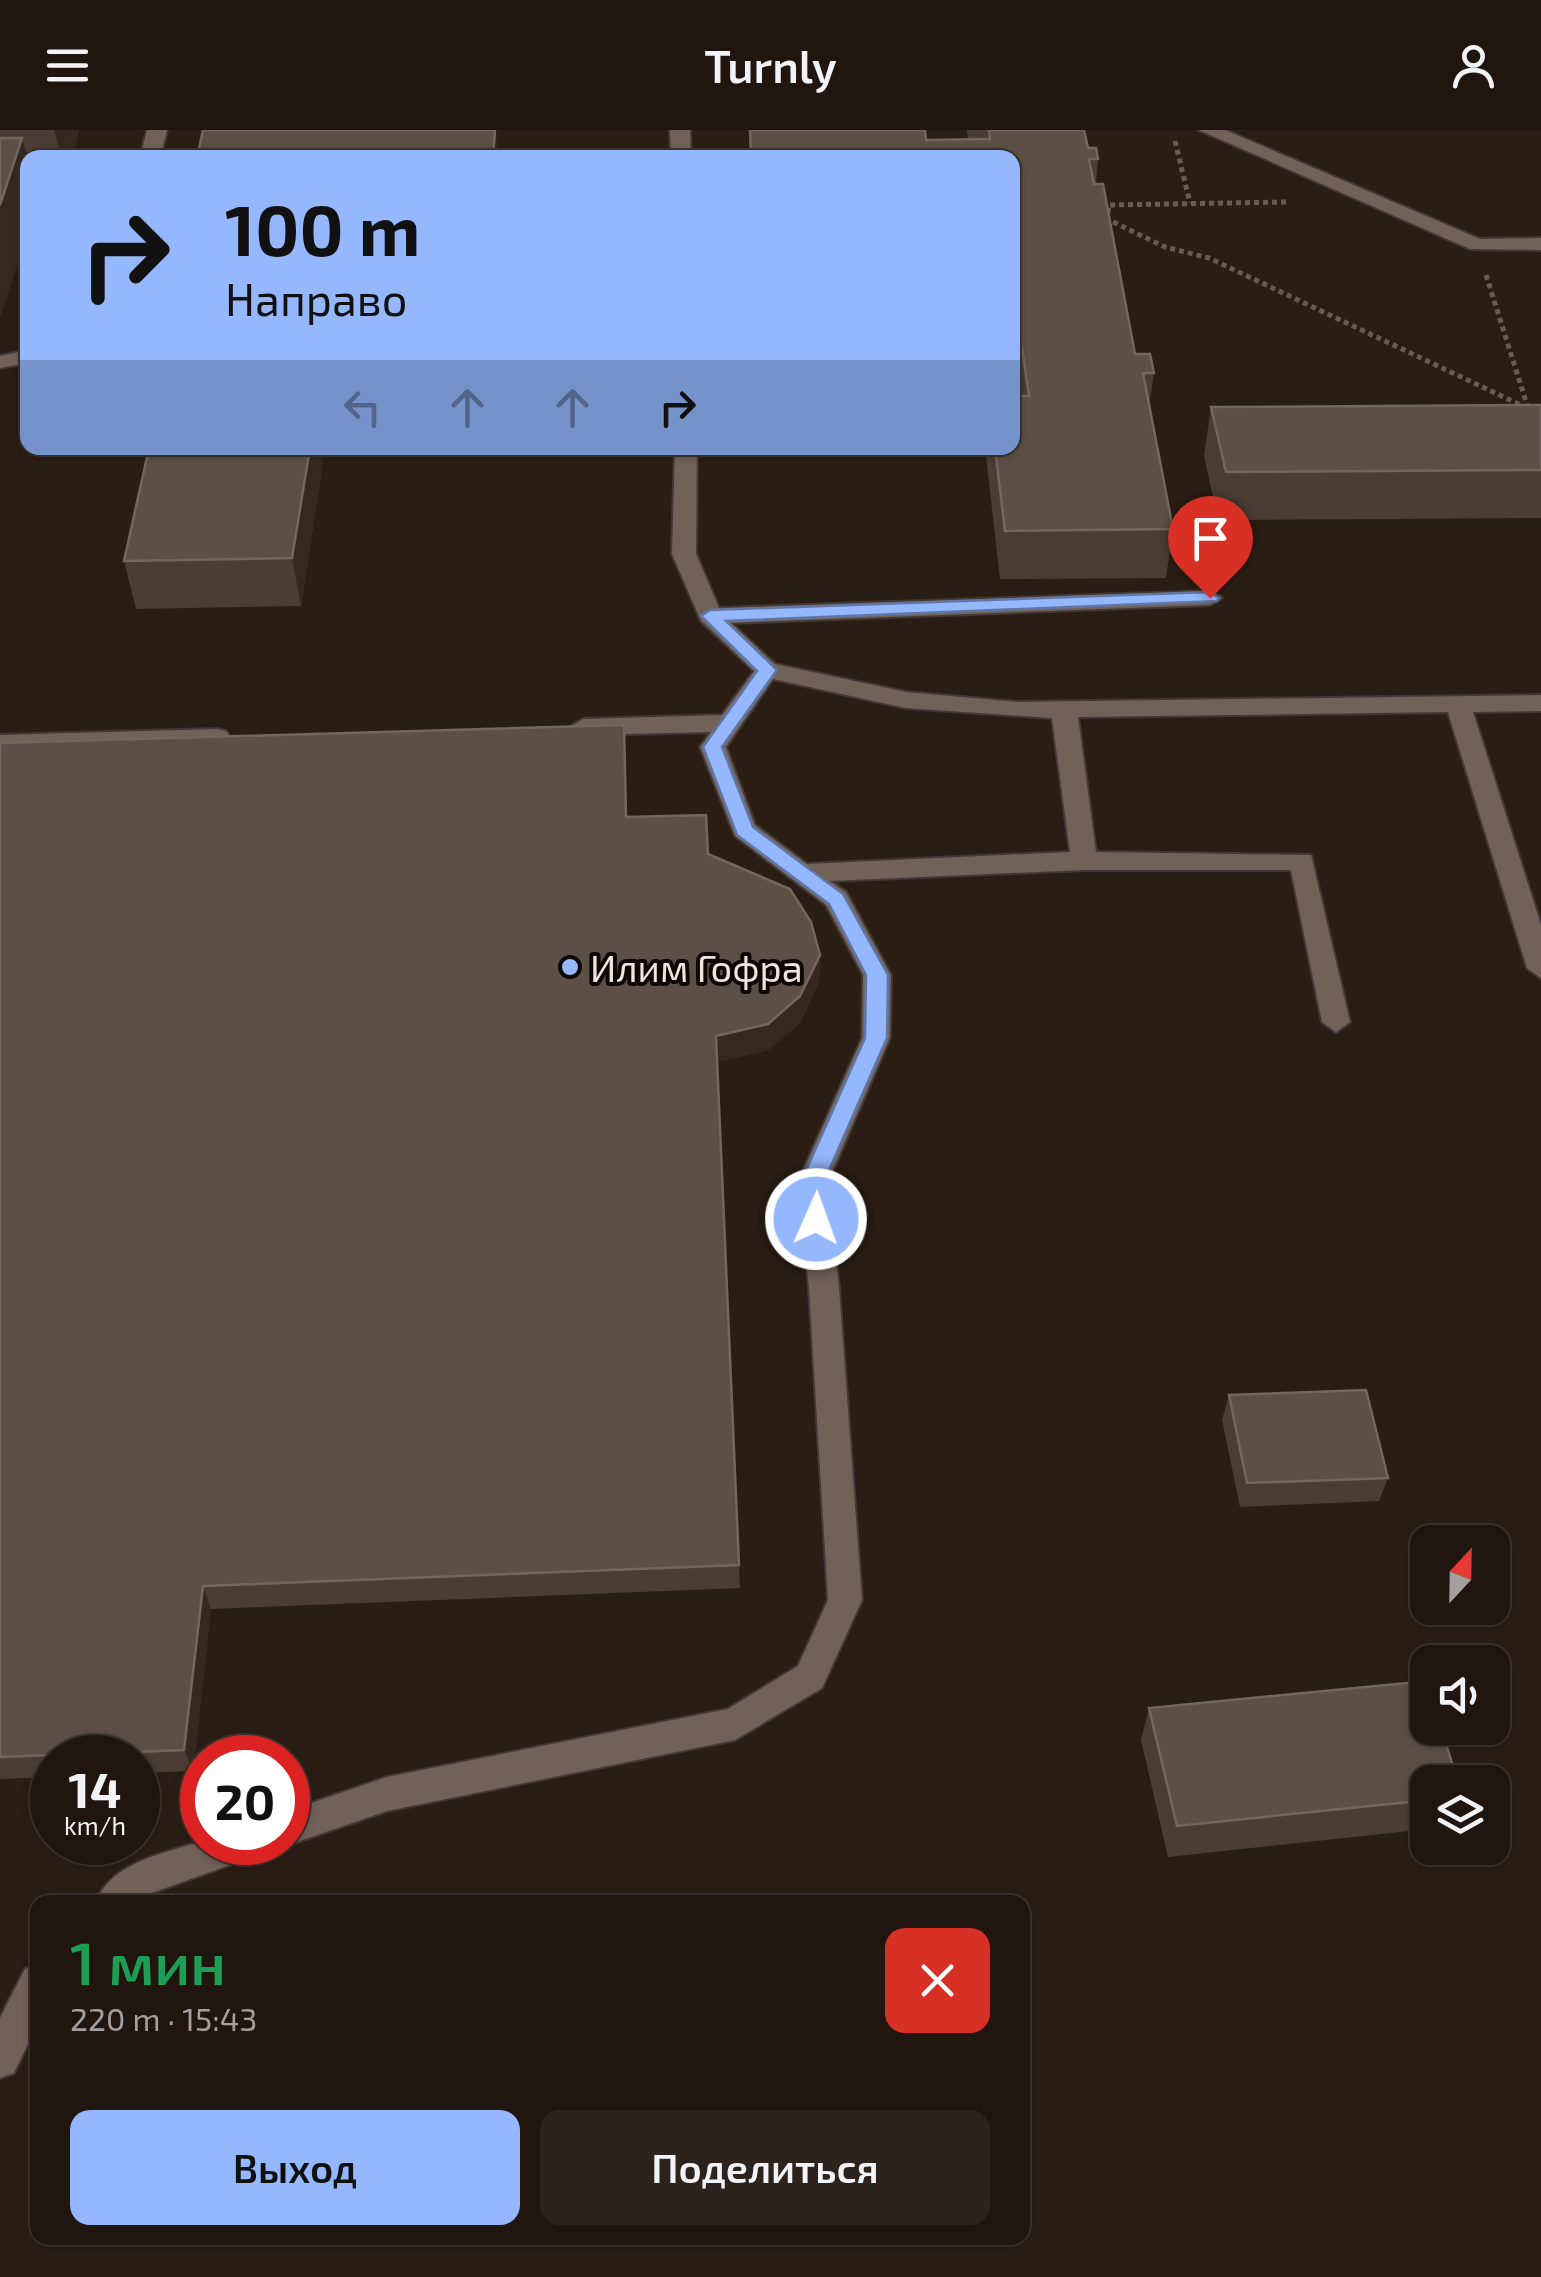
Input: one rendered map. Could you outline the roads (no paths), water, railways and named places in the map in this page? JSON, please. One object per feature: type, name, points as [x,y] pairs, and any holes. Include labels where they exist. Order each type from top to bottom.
[{"type":"street","points":[[1209,130],[1476,245],[1541,244]]},
{"type":"street","points":[[686,455],[684,554],[710,616],[767,670],[906,700],[1064,710],[1541,703]]},
{"type":"street","points":[[710,616],[1210,598]]},
{"type":"street","points":[[310,1820],[387,1794],[735,1724],[810,1678],[845,1600],[824,1288],[812,1184],[876,1038],[877,975],[836,899],[744,830],[712,747],[767,670]]},
{"type":"street","points":[[1458,704],[1541,968]]},
{"type":"street","points":[[1064,710],[1084,861]]},
{"type":"street","points":[[552,728],[730,723]]},
{"type":"street","points":[[0,743],[237,736]]},
{"type":"street","points":[[802,874],[1084,861],[1302,861],[1336,1022]]},
{"type":"street","points":[[122,1895],[137,1881],[182,1865]]},
{"type":"street","points":[[0,2059],[30,1998]]},
{"type":"place","name":"Илим Гофра","points":[[570,967]]}]
